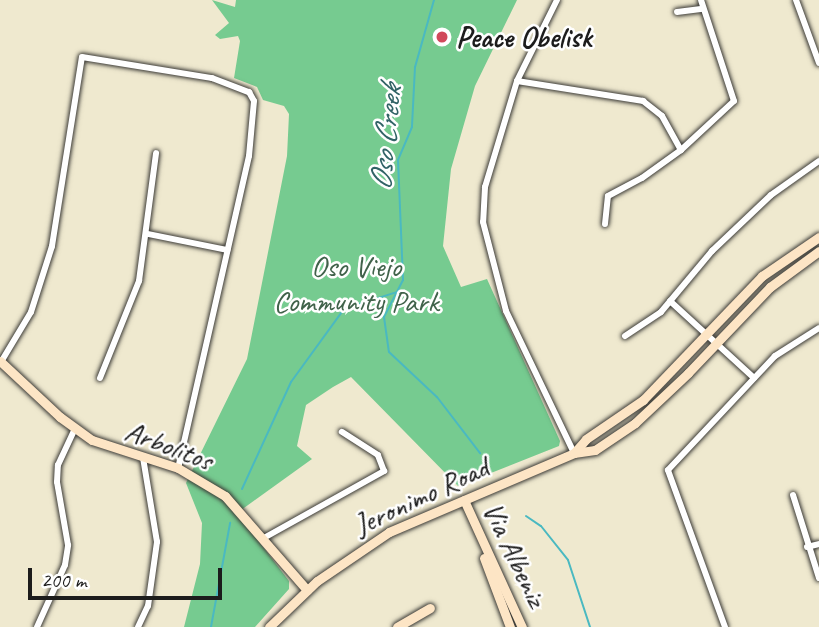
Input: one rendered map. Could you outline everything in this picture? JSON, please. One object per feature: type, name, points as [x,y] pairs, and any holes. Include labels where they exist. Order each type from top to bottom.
[{"type":"main road","name":"Jeronimo Road","points":[[269,627],[307,590],[389,532],[573,453],[643,400],[762,276],[819,237]]},
{"type":"main road","name":"Jeronimo Road","points":[[573,453],[595,450],[635,423],[770,287],[819,251]]},
{"type":"main road","name":"Arbolitos","points":[[1,361],[75,429],[102,445],[178,468],[225,496],[307,590]]},
{"type":"main road","name":"Via Albeniz","points":[[464,500],[522,627]]},
{"type":"main road","name":"Via Albeniz","points":[[464,500],[510,627]]},
{"type":"main road","points":[[397,627],[430,608]]},
{"type":"main road","points":[[505,614],[516,610]]},
{"type":"street","points":[[557,0],[517,81],[485,187],[483,222],[506,311],[573,453]]},
{"type":"street","points":[[605,224],[608,196],[642,178],[681,150],[734,101],[701,0]]},
{"type":"street","points":[[796,0],[819,63]]},
{"type":"street","points":[[677,12],[703,9]]},
{"type":"street","points":[[1,361],[31,312],[52,246],[82,57],[212,78],[249,92],[254,101],[249,156],[178,468]]},
{"type":"street","points":[[517,81],[643,101],[662,116],[681,150]]},
{"type":"street","points":[[100,379],[139,281],[148,234],[156,153]]},
{"type":"street","points":[[625,336],[644,327],[737,225],[819,161]]},
{"type":"street","points":[[148,234],[226,250]]},
{"type":"street","points":[[670,301],[754,378]]},
{"type":"street","points":[[724,627],[668,470],[754,378],[793,341],[819,328]]},
{"type":"street","points":[[37,627],[65,565],[68,545],[57,482],[58,465],[75,429]]},
{"type":"street","points":[[262,539],[384,471],[378,455],[342,432]]},
{"type":"street","points":[[138,627],[148,606],[157,542],[143,457]]},
{"type":"street","points":[[793,495],[807,547],[819,578]]},
{"type":"street","points":[[807,547],[819,544]]},
{"type":"green space","name":"Oso Viejo Community Park","points":[[212,0],[235,7],[236,0],[517,0],[475,86],[451,169],[443,246],[461,287],[487,279],[560,441],[559,446],[458,486],[351,377],[333,387],[306,405],[297,446],[312,459],[237,513],[289,581],[289,589],[255,627],[184,627],[200,564],[202,523],[186,483],[247,359],[287,156],[289,114],[284,106],[263,100],[257,87],[234,78],[240,41],[238,36],[220,39],[215,35],[229,23]]},
{"type":"waterway","name":"Oso Creek","points":[[434,0],[415,67],[412,127],[398,160],[403,280],[384,317],[389,352],[437,397],[480,453]]},
{"type":"waterway","points":[[242,489],[291,382],[344,309],[397,292]]},
{"type":"waterway","name":"Oso Creek","points":[[526,516],[541,526],[568,560],[590,627]]},
{"type":"waterway","points":[[211,627],[230,523]]},
{"type":"place","name":"Peace Obelisk","points":[[442,37]]}]
